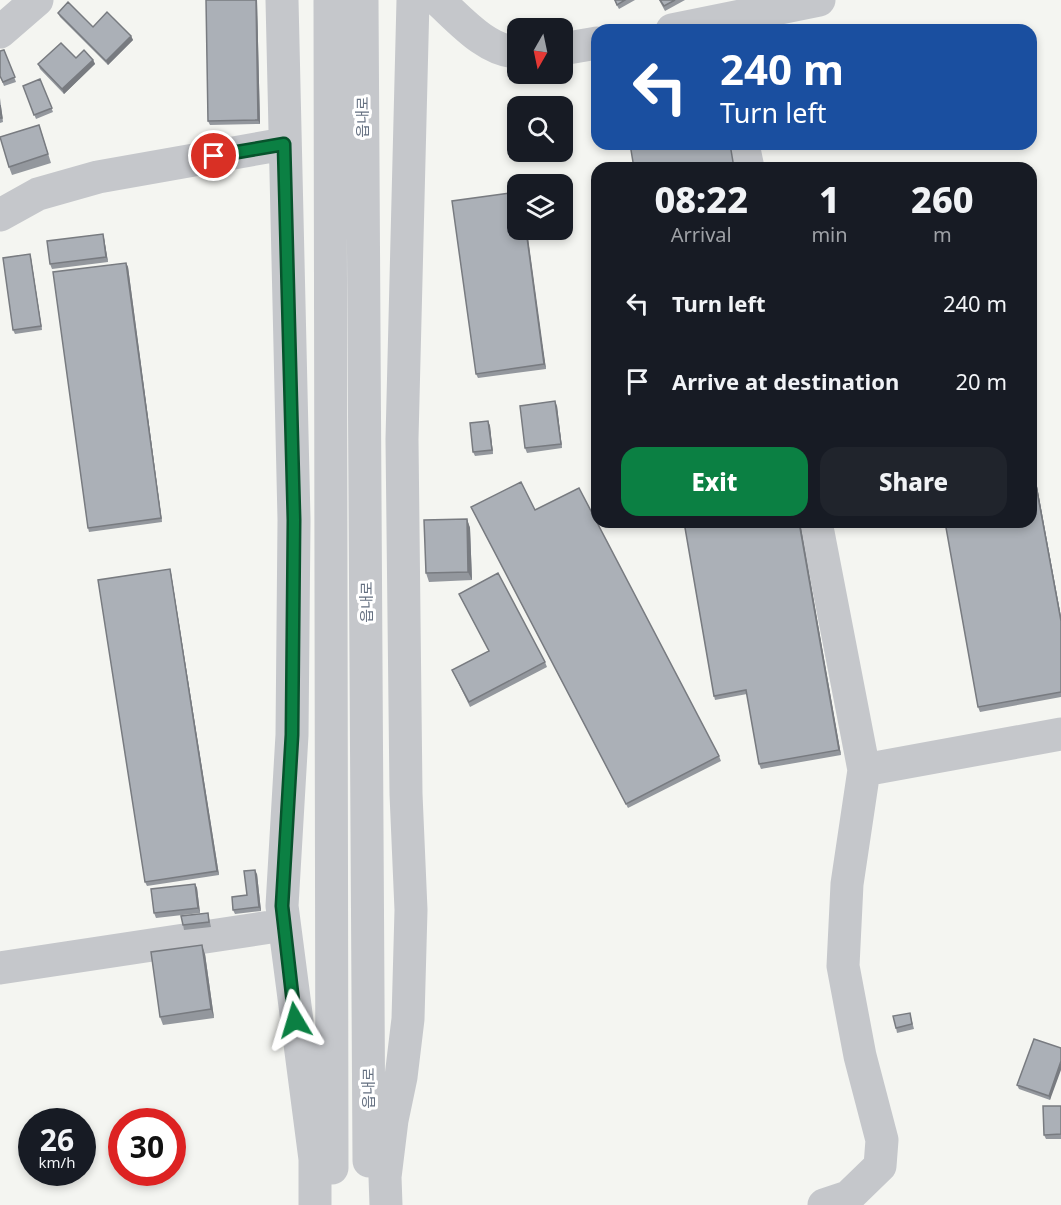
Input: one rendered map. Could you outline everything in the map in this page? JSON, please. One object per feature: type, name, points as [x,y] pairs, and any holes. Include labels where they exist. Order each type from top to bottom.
[{"type":"street","points":[[0,32],[37,0]]},
{"type":"street","points":[[282,0],[294,520],[292,735],[282,906],[315,1159],[315,1205]]},
{"type":"street","points":[[330,0],[332,1205]]},
{"type":"street","name":"읍내로","points":[[362,0],[369,760],[369,1205]]},
{"type":"street","points":[[386,1205],[386,1177],[392,1120],[401,1077],[408,1019],[411,910],[406,794],[402,439],[413,0]]},
{"type":"street","points":[[438,0],[479,36],[507,52]]},
{"type":"street","points":[[729,24],[819,0]]},
{"type":"street","points":[[573,47],[591,44]]},
{"type":"street","points":[[0,215],[38,194],[98,177],[284,144]]},
{"type":"street","points":[[817,528],[864,770],[847,884],[843,966],[860,1056],[882,1140],[880,1166],[848,1197],[824,1205]]},
{"type":"street","points":[[864,770],[1061,734]]},
{"type":"street","points":[[0,968],[284,926]]},
{"type":"building","points":[[206,0],[256,0],[258,120],[208,121]]},
{"type":"building","points":[[615,0],[625,0],[617,5]]},
{"type":"building","points":[[660,0],[675,0],[664,6]]},
{"type":"building","points":[[68,2],[93,27],[107,12],[131,36],[106,61],[58,13]]},
{"type":"building","points":[[61,43],[76,58],[84,50],[93,60],[62,89],[38,64]]},
{"type":"building","points":[[4,50],[15,77],[3,82],[0,76],[0,51]]},
{"type":"building","points":[[40,79],[52,108],[34,115],[23,86]]},
{"type":"building","points":[[39,125],[48,154],[9,167],[0,137]]},
{"type":"building","points":[[631,150],[731,150],[733,162],[633,162]]},
{"type":"building","points":[[507,194],[507,240],[527,240],[544,364],[476,374],[452,201]]},
{"type":"building","points":[[103,234],[106,257],[50,264],[47,241]]},
{"type":"building","points":[[30,254],[41,326],[13,330],[3,258]]},
{"type":"building","points":[[126,263],[161,518],[88,528],[53,272]]},
{"type":"building","points":[[555,401],[561,444],[525,448],[520,406]]},
{"type":"building","points":[[488,421],[492,450],[473,452],[470,423]]},
{"type":"building","points":[[521,482],[535,510],[579,488],[591,511],[591,528],[600,528],[719,756],[626,804],[471,507]]},
{"type":"building","points":[[1037,491],[1061,621],[1061,692],[978,707],[946,528],[1037,528]]},
{"type":"building","points":[[467,519],[468,572],[426,573],[424,520]]},
{"type":"building","points":[[685,528],[800,528],[839,750],[759,764],[746,690],[714,696]]},
{"type":"building","points":[[170,569],[217,871],[145,882],[98,580]]},
{"type":"building","points":[[498,573],[545,662],[469,702],[452,670],[489,651],[459,594]]},
{"type":"building","points":[[255,870],[259,907],[233,910],[232,897],[247,895],[244,871]]},
{"type":"building","points":[[195,884],[198,908],[154,913],[151,889]]},
{"type":"building","points":[[208,913],[209,922],[183,925],[181,916]]},
{"type":"building","points":[[202,945],[211,1009],[160,1017],[151,952]]},
{"type":"building","points":[[910,1013],[912,1024],[896,1028],[893,1016]]},
{"type":"building","points":[[1034,1039],[1061,1048],[1061,1061],[1049,1096],[1017,1085]]},
{"type":"building","points":[[1043,1106],[1061,1106],[1061,1134],[1044,1135]]},
{"type":"route","points":[[214,156],[284,144],[294,520],[292,735],[282,906],[295,1020]]}]
